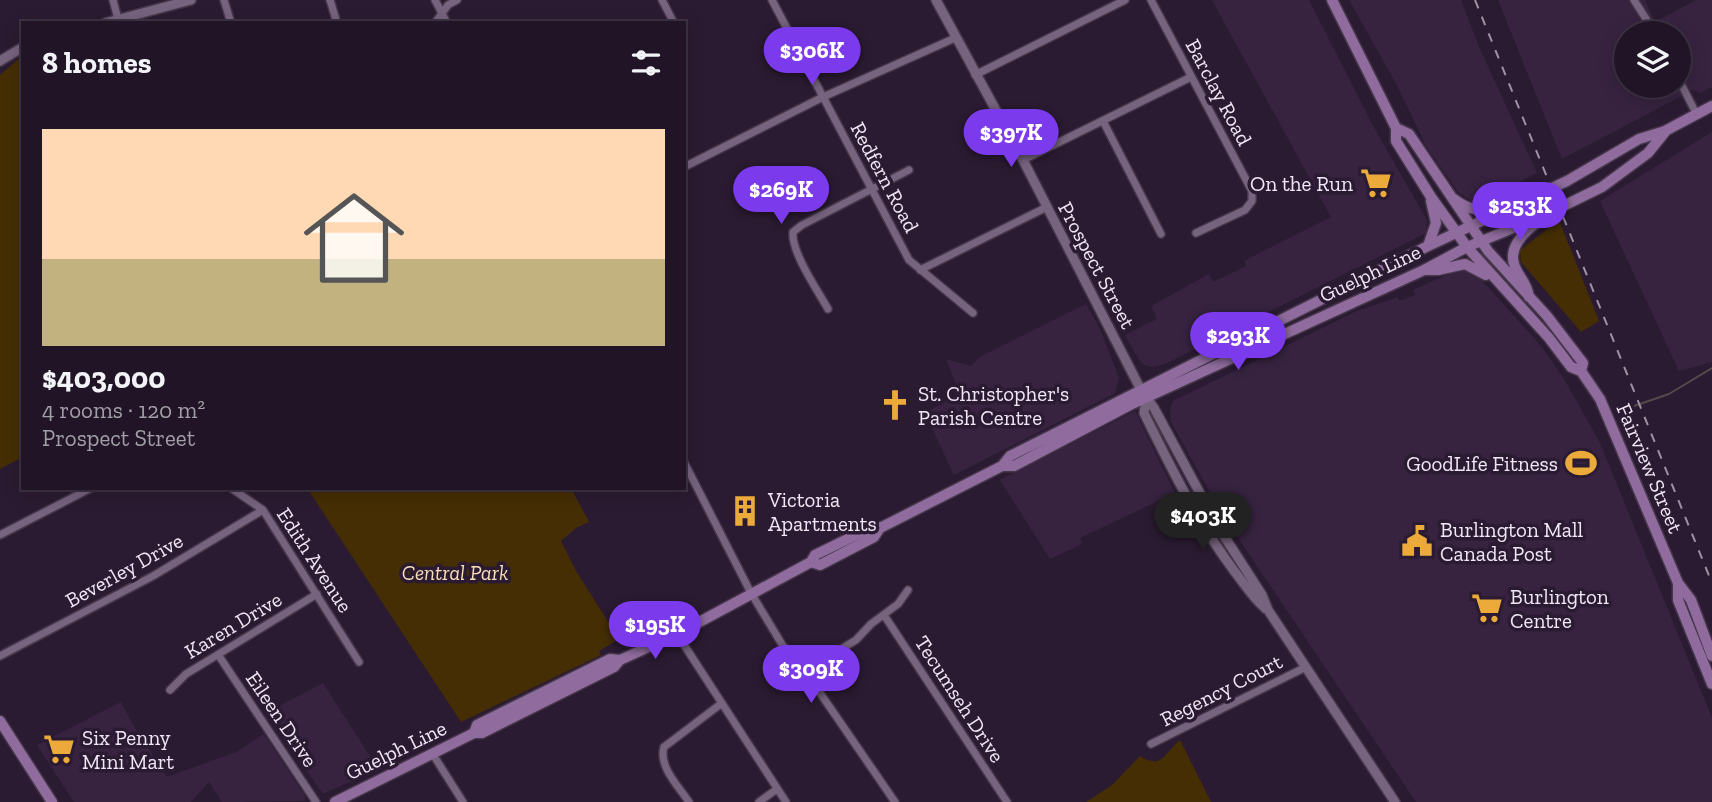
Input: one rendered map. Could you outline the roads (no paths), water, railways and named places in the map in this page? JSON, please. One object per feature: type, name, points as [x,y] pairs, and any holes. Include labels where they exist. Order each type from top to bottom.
[{"type":"main road","name":"Fairview Street","points":[[1332,0],[1396,128],[1396,141],[1431,197],[1467,247],[1549,338],[1571,367],[1581,371],[1600,400],[1678,583],[1691,600],[1712,656]]},
{"type":"main road","name":"Guelph Line","points":[[335,802],[474,733],[477,725],[610,659],[620,660],[677,634],[811,562],[815,555],[859,533],[872,527],[880,528],[1002,466],[1014,466],[1143,394],[1428,246],[1586,171],[1639,139],[1665,131],[1712,106]]},
{"type":"main road","name":"Fairview Street","points":[[1396,128],[1409,134],[1481,242],[1580,358],[1583,363],[1581,371]]},
{"type":"main road","name":"Guelph Line","points":[[1143,394],[1424,270],[1467,247],[1547,214],[1602,187],[1648,153],[1665,131]]},
{"type":"main road","points":[[1447,192],[1475,210],[1506,209]]},
{"type":"main road","points":[[1428,246],[1436,223],[1431,197]]},
{"type":"main road","points":[[1529,298],[1527,286],[1515,268],[1514,252],[1526,231],[1547,214]]},
{"type":"main road","points":[[1424,270],[1465,264],[1494,278]]},
{"type":"main road","name":"Fairview Street","points":[[1678,583],[1678,600],[1712,684]]},
{"type":"main road","points":[[0,721],[52,802]]},
{"type":"street","points":[[113,0],[118,19]]},
{"type":"street","points":[[112,21],[191,0]]},
{"type":"street","points":[[224,0],[230,21]]},
{"type":"street","points":[[330,0],[336,21]]},
{"type":"street","points":[[435,0],[446,21]]},
{"type":"street","points":[[436,21],[448,5],[457,0]]},
{"type":"street","points":[[662,0],[673,21]]},
{"type":"street","name":"Redfern Road","points":[[772,0],[909,260],[973,313]]},
{"type":"street","name":"Prospect Street","points":[[936,0],[1023,160],[1143,394],[1144,413],[1198,516],[1256,600],[1268,610],[1395,802]]},
{"type":"street","points":[[975,75],[1125,0]]},
{"type":"street","name":"Barclay Road","points":[[1151,0],[1252,191],[1252,201],[1245,210],[1196,233]]},
{"type":"street","points":[[1634,0],[1647,21]]},
{"type":"street","points":[[686,166],[823,97],[955,38]]},
{"type":"street","points":[[0,61],[21,48]]},
{"type":"street","points":[[1023,160],[1191,77]]},
{"type":"street","points":[[1688,98],[1696,113]]},
{"type":"street","points":[[1103,121],[1161,234]]},
{"type":"street","points":[[828,309],[792,240],[793,232],[909,170]]},
{"type":"street","points":[[919,270],[1047,207]]},
{"type":"street","points":[[686,466],[751,593],[783,646],[805,671],[895,802]]},
{"type":"street","points":[[0,535],[87,490]]},
{"type":"street","name":"Edith Avenue","points":[[233,490],[263,510],[359,662]]},
{"type":"street","name":"Beverley Drive","points":[[0,656],[153,576],[263,510]]},
{"type":"street","points":[[805,671],[856,640],[871,624],[898,604],[908,590]]},
{"type":"street","name":"Karen Drive","points":[[170,690],[186,674],[317,594]]},
{"type":"street","name":"Tecumseh Drive","points":[[884,615],[1007,802]]},
{"type":"street","points":[[677,634],[786,802]]},
{"type":"street","name":"Eileen Drive","points":[[219,656],[316,802]]},
{"type":"street","name":"Regency Court","points":[[1151,744],[1306,667]]},
{"type":"street","points":[[689,802],[664,765],[661,756],[664,747],[722,703]]},
{"type":"street","points":[[432,753],[463,802]]},
{"type":"street","points":[[759,802],[777,789]]},
{"type":"waterway","points":[[1634,406],[1669,394],[1712,368]]},
{"type":"railway","points":[[1475,0],[1712,583]]},
{"type":"place","name":"On the Run","points":[[1376,183]]},
{"type":"place","name":"St. Christopher's Parish Centre","points":[[895,405]]},
{"type":"place","name":"GoodLife Fitness","points":[[1581,463]]},
{"type":"place","name":"Victoria Apartments","points":[[745,511]]},
{"type":"place","name":"Burlington Mall Canada Post","points":[[1417,541]]},
{"type":"place","name":"Burlington Centre","points":[[1487,608]]},
{"type":"place","name":"Six Penny Mini Mart","points":[[59,749]]},
{"type":"park label","name":"Central Park","points":[[455,572]]}]
